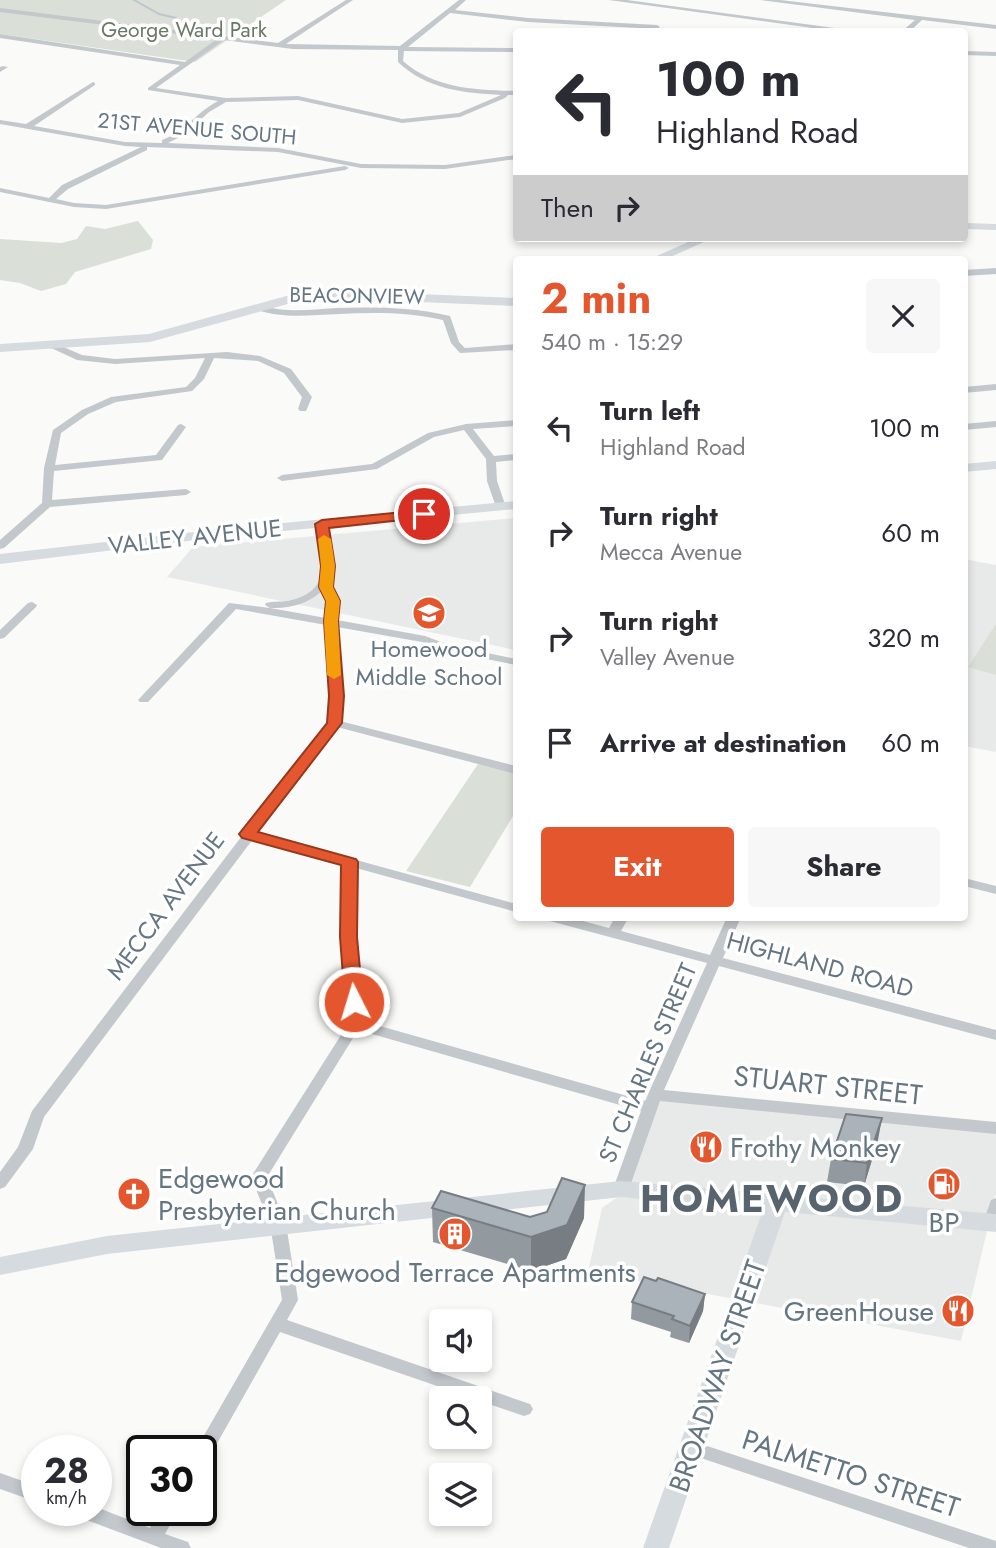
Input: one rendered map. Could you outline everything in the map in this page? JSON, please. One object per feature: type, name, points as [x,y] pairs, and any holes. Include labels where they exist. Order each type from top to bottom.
[{"type":"main road","points":[[968,226],[996,227]]},
{"type":"main road","points":[[663,256],[697,242]]},
{"type":"main road","points":[[0,348],[150,338],[321,293],[513,302]]},
{"type":"main road","points":[[968,468],[996,465]]},
{"type":"main road","name":"VALLEY AVENUE","points":[[0,559],[509,506]]},
{"type":"main road","points":[[0,1266],[107,1245],[278,1224],[474,1207],[621,1189],[777,1203],[994,1217]]},
{"type":"main road","name":"BROADWAY STREET","points":[[656,1548],[777,1203]]},
{"type":"street","points":[[280,45],[350,0]]},
{"type":"street","points":[[463,0],[401,49],[400,61],[423,78],[465,89],[513,93]]},
{"type":"street","points":[[612,0],[832,28]]},
{"type":"street","points":[[764,0],[996,27]]},
{"type":"street","points":[[703,12],[715,1]]},
{"type":"street","points":[[0,10],[280,45],[513,50]]},
{"type":"street","points":[[449,11],[520,19],[657,27]]},
{"type":"street","points":[[909,28],[919,20],[917,18]]},
{"type":"street","points":[[803,28],[811,25]]},
{"type":"street","points":[[0,36],[186,64]]},
{"type":"street","points":[[223,38],[150,89],[226,100],[291,97],[383,119],[423,121],[460,115],[482,107],[505,93]]},
{"type":"street","points":[[968,51],[996,54]]},
{"type":"street","points":[[27,127],[93,84]]},
{"type":"street","points":[[53,198],[71,184],[94,175],[134,151],[184,133],[205,109],[226,100]]},
{"type":"street","name":"21ST AVENUE SOUTH","points":[[0,122],[125,144],[278,150],[361,166],[445,167],[513,157]]},
{"type":"street","points":[[0,190],[91,207],[361,166]]},
{"type":"street","points":[[968,273],[996,271]]},
{"type":"street","name":"BEACONVIEW","points":[[260,308],[288,313],[345,311],[431,314],[447,318],[455,343],[463,351],[513,347]]},
{"type":"street","points":[[52,345],[65,352],[97,360],[233,354],[258,356],[275,363],[303,387],[307,397],[303,410]]},
{"type":"street","points":[[47,504],[48,468],[55,432],[85,412],[114,399],[189,389],[199,379],[210,357]]},
{"type":"street","points":[[968,390],[996,387]]},
{"type":"street","points":[[282,478],[374,467],[430,435],[466,427],[513,423]]},
{"type":"street","points":[[968,427],[996,424]]},
{"type":"street","points":[[48,468],[159,458],[181,427]]},
{"type":"street","points":[[466,427],[491,459],[492,481],[509,506]]},
{"type":"street","points":[[491,459],[513,457]]},
{"type":"street","points":[[0,546],[6,537],[47,504],[186,492]]},
{"type":"street","points":[[322,524],[328,566],[337,696],[334,723],[513,769]]},
{"type":"street","points":[[144,700],[228,607],[281,606],[300,601],[313,595],[327,580]]},
{"type":"street","points":[[2,631],[33,605]]},
{"type":"street","points":[[261,606],[332,614],[425,639],[446,648],[513,661]]},
{"type":"street","name":"MECCA AVENUE","points":[[0,1183],[25,1149],[37,1115],[334,723]]},
{"type":"street","points":[[248,834],[513,907]]},
{"type":"street","points":[[213,1435],[290,1300],[278,1224],[258,1177],[355,1024],[348,937],[350,862]]},
{"type":"street","points":[[968,883],[996,890]]},
{"type":"street","name":"HIGHLAND ROAD","points":[[566,921],[996,1035]]},
{"type":"street","points":[[613,934],[620,921]]},
{"type":"street","name":"ST CHARLES STREET","points":[[621,1189],[652,1101],[732,921]]},
{"type":"street","name":"STUART STREET","points":[[355,1024],[652,1101],[996,1128]]},
{"type":"street","points":[[278,1324],[524,1409]]},
{"type":"street","name":"PALMETTO STREET","points":[[692,1448],[993,1548]]},
{"type":"street","points":[[0,1481],[21,1488]]},
{"type":"street","points":[[112,1521],[182,1548]]},
{"type":"street","points":[[154,1537],[161,1526]]},
{"type":"shaded area","name":"Homewood Middle School","points":[[513,518],[513,649],[167,577],[193,547]]},
{"type":"shaded area","points":[[968,560],[996,565],[996,752],[968,747]]},
{"type":"shaded area","points":[[658,1099],[996,1130],[996,1193],[961,1341],[588,1272],[602,1208],[622,1194]]},
{"type":"green space","name":"George Ward Park","points":[[0,0],[286,0],[195,62],[0,34]]},
{"type":"green space","points":[[138,221],[153,240],[151,249],[75,272],[66,284],[41,291],[20,283],[0,280],[0,239],[61,243],[77,239],[86,226],[105,229]]},
{"type":"green space","points":[[996,624],[996,675],[968,667]]},
{"type":"green space","points":[[478,764],[513,772],[513,816],[470,887],[406,871]]},
{"type":"building","points":[[846,1114],[882,1118],[867,1163],[831,1159]]},
{"type":"building","points":[[562,1178],[585,1185],[567,1225],[531,1237],[432,1208],[441,1191],[530,1217],[547,1212]]},
{"type":"building","points":[[644,1277],[656,1281],[658,1278],[705,1294],[690,1326],[672,1319],[674,1316],[632,1302]]},
{"type":"waterway","points":[[134,0],[159,14],[176,18]]},
{"type":"slow traffic","points":[[324,539],[328,566],[326,587],[333,601],[331,621],[334,675]]},
{"type":"place","name":"Homewood Middle School","points":[[429,613]]},
{"type":"place","name":"Frothy Monkey","points":[[706,1147]]},
{"type":"place","name":"BP","points":[[944,1184]]},
{"type":"place","name":"Edgewood Presbyterian Church","points":[[134,1194]]},
{"type":"place","name":"Edgewood Terrace Apartments","points":[[455,1234]]},
{"type":"place","name":"GreenHouse","points":[[958,1311]]},
{"type":"district","name":"HOMEWOOD","points":[[772,1199]]},
{"type":"route","points":[[354,1002],[348,937],[350,862],[248,834],[334,723],[337,696],[331,621],[333,601],[326,587],[328,566],[322,524],[424,514]]}]
